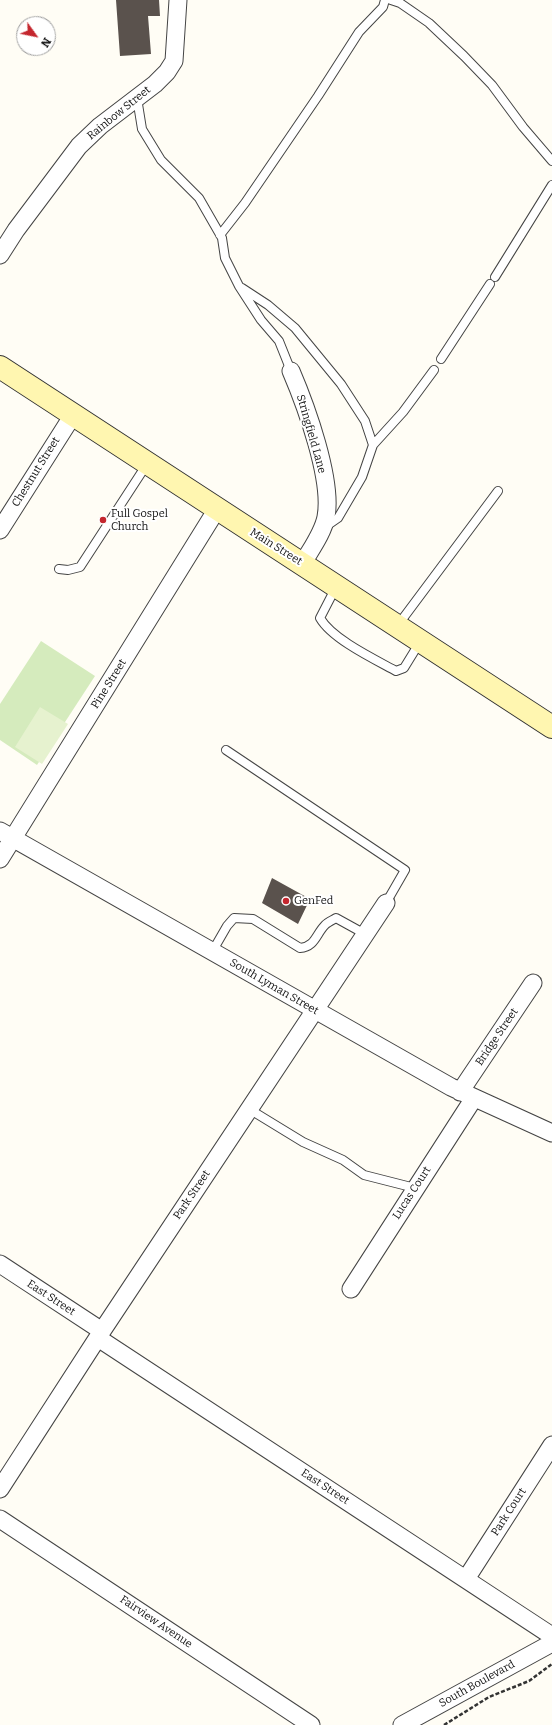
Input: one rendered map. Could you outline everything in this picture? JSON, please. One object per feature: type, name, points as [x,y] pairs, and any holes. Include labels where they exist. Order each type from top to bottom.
[{"type":"main road","name":"Main Street","points":[[0,367],[217,509],[303,563],[552,727]]},
{"type":"street","name":"Rainbow Street","points":[[0,255],[16,230],[79,146],[100,126],[155,84],[167,72],[174,61],[178,0]]},
{"type":"street","name":"Stringfield Lane","points":[[291,371],[312,428],[321,461],[328,502],[322,530],[303,563]]},
{"type":"street","name":"Chestnut Street","points":[[0,530],[73,414]]},
{"type":"street","name":"Pine Street","points":[[0,859],[6,835],[217,509]]},
{"type":"street","name":"South Lyman Street","points":[[6,835],[467,1095],[552,1133]]},
{"type":"street","name":"Park Street","points":[[0,1489],[100,1335],[386,903]]},
{"type":"street","name":"Bridge Street","points":[[467,1095],[533,982]]},
{"type":"street","name":"Lucas Court","points":[[351,1289],[415,1188],[467,1095]]},
{"type":"street","name":"East Street","points":[[0,1264],[100,1335],[552,1636]]},
{"type":"street","name":"Park Court","points":[[466,1579],[552,1445]]},
{"type":"street","name":"Fairview Avenue","points":[[0,1519],[311,1725]]},
{"type":"street","name":"South Boulevard","points":[[402,1725],[552,1643]]},
{"type":"lane","points":[[220,235],[245,203],[318,96],[359,32],[383,8],[385,0]]},
{"type":"lane","points":[[390,0],[400,3],[429,23],[464,56],[492,85],[523,127],[552,161]]},
{"type":"lane","points":[[137,98],[142,130],[161,160],[199,198],[220,235],[225,258],[239,286],[261,320],[279,341],[291,371]]},
{"type":"lane","points":[[441,359],[493,280],[552,185]]},
{"type":"lane","points":[[239,286],[268,305],[295,328],[341,384],[365,421],[373,445]]},
{"type":"lane","points":[[322,530],[338,518],[362,477],[373,445],[402,412],[434,370]]},
{"type":"lane","points":[[59,569],[68,570],[80,566],[147,463]]},
{"type":"lane","points":[[398,626],[498,491]]},
{"type":"lane","points":[[336,586],[320,618],[324,626],[340,637],[396,671],[404,668],[421,641]]},
{"type":"lane","points":[[226,750],[405,870],[386,903]]},
{"type":"lane","points":[[212,952],[227,926],[234,918],[253,919],[300,948],[308,947],[313,944],[326,923],[336,918],[365,934]]},
{"type":"lane","points":[[249,1109],[303,1142],[343,1160],[364,1175],[415,1188]]},
{"type":"path","points":[[444,1725],[489,1697],[529,1681],[552,1664]]},
{"type":"green space","points":[[41,641],[95,676],[37,765],[0,740],[0,704]]},
{"type":"green space","points":[[40,707],[68,724],[42,764],[15,747]]},
{"type":"building","points":[[116,0],[159,0],[160,16],[148,16],[151,54],[120,56]]},
{"type":"building","name":"GenFed","points":[[272,878],[310,899],[298,924],[262,903]]},
{"type":"place","name":"Full Gospel Church","points":[[103,520]]},
{"type":"place","name":"GenFed","points":[[286,901]]}]
